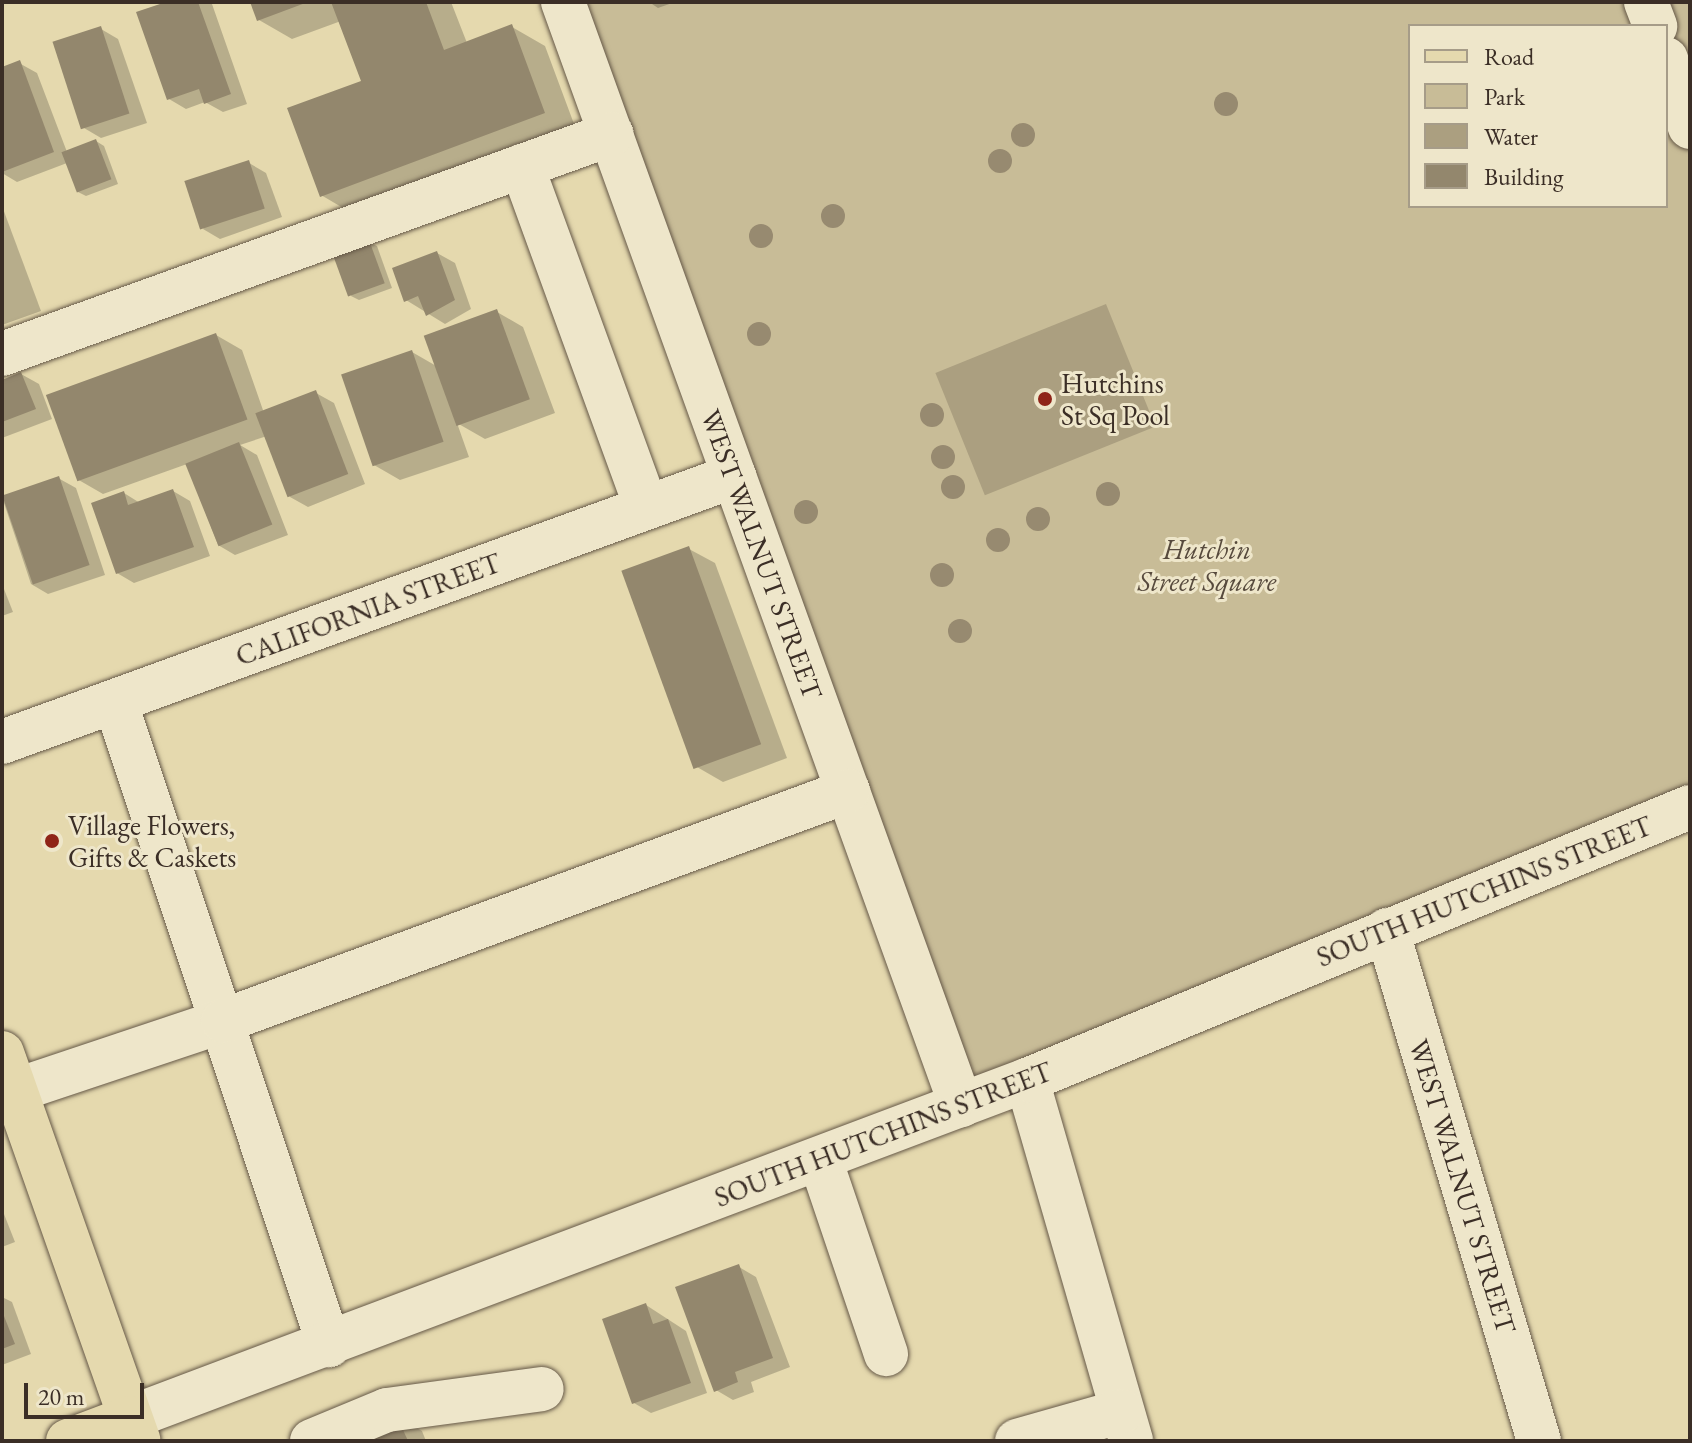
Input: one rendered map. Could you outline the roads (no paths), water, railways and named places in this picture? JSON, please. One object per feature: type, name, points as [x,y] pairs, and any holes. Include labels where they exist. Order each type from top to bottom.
[{"type":"main road","points":[[7,1079],[134,1429]]},
{"type":"main road","name":"SOUTH HUTCHINS STREET","points":[[68,1441],[134,1429]]},
{"type":"street","name":"WEST WALNUT STREET","points":[[563,2],[961,1105]]},
{"type":"street","points":[[1646,2],[1654,24]]},
{"type":"street","points":[[1668,65],[1690,127]]},
{"type":"street","points":[[2,354],[611,134]]},
{"type":"street","points":[[522,166],[646,507]]},
{"type":"street","name":"CALIFORNIA STREET","points":[[2,742],[734,476]]},
{"type":"street","points":[[115,701],[329,1345]]},
{"type":"street","points":[[7,1079],[223,1021],[848,791]]},
{"type":"street","name":"SOUTH HUTCHINS STREET","points":[[134,1429],[329,1345],[1027,1080],[1690,807]]},
{"type":"street","name":"WEST WALNUT STREET","points":[[1387,930],[1539,1441]]},
{"type":"street","points":[[1017,1441],[1127,1426],[1027,1080]]},
{"type":"street","points":[[820,1159],[886,1354]]},
{"type":"street","points":[[312,1441],[387,1410],[542,1389]]},
{"type":"water","name":"Hutchins St Sq Pool","points":[[1106,304],[1155,426],[985,495],[935,373]]},
{"type":"place","name":"Hutchins St Sq Pool","points":[[1045,399]]},
{"type":"place","name":"Village Flowers, Gifts & Caskets","points":[[52,841]]},
{"type":"park label","name":"Hutchin Street Square","points":[[1207,565]]}]
